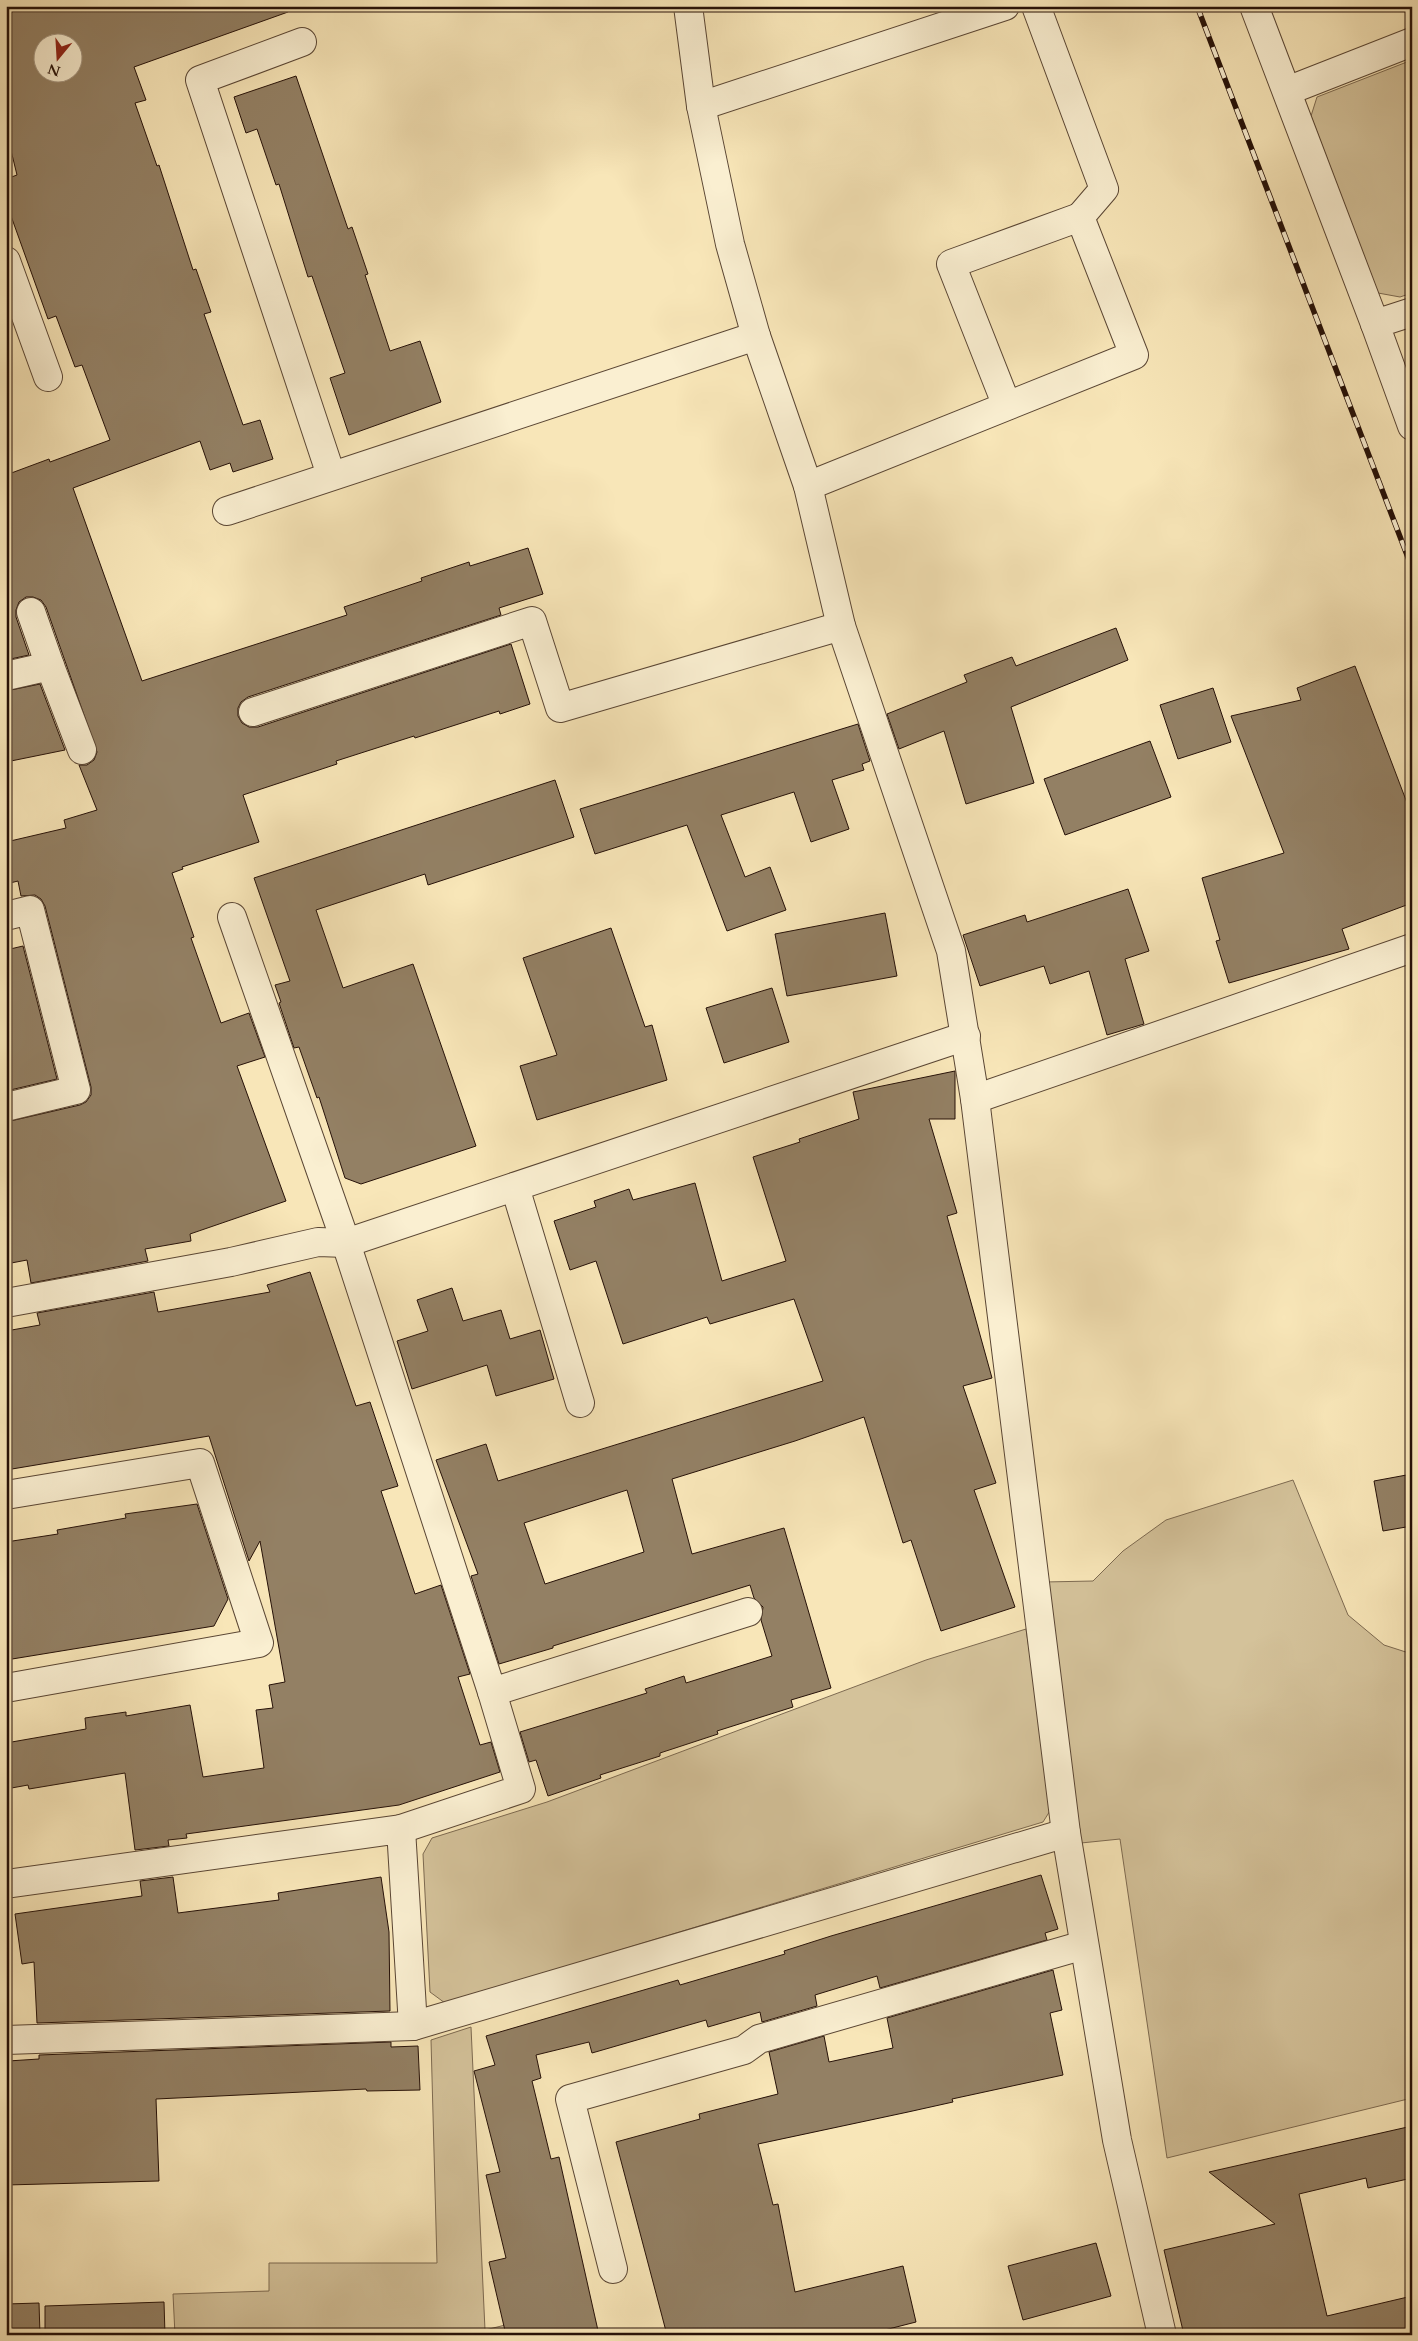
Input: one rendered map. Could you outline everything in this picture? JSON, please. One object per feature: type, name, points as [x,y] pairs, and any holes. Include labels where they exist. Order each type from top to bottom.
[{"type":"street","points":[[688,6],[701,106],[730,244],[756,336],[808,486],[841,626],[951,951],[975,1099],[1066,1834],[1117,2140],[1162,2335]]},
{"type":"street","points":[[701,106],[1004,6]]},
{"type":"street","points":[[1007,406],[951,264],[1080,217],[1104,189],[1036,6]]},
{"type":"street","points":[[1254,6],[1412,426]]},
{"type":"street","points":[[302,42],[200,80],[331,476]]},
{"type":"street","points":[[1287,90],[1412,42]]},
{"type":"street","points":[[808,486],[1134,355],[1080,217]]},
{"type":"street","points":[[6,261],[48,378]]},
{"type":"street","points":[[1375,324],[1412,312]]},
{"type":"street","points":[[227,511],[756,336]]},
{"type":"street","points":[[31,612],[82,750]]},
{"type":"street","points":[[253,712],[532,621],[560,708],[841,626]]},
{"type":"street","points":[[6,676],[50,666]]},
{"type":"street","points":[[6,916],[30,910],[76,1090],[6,1107]]},
{"type":"street","points":[[6,1884],[401,1829],[521,1789],[492,1692],[346,1244],[232,917]]},
{"type":"street","points":[[975,1099],[1412,948]]},
{"type":"street","points":[[6,1303],[231,1262],[318,1242],[346,1244],[966,1036]]},
{"type":"street","points":[[515,1187],[580,1403]]},
{"type":"street","points":[[6,1494],[200,1464],[259,1643],[6,1688]]},
{"type":"street","points":[[492,1692],[748,1612]]},
{"type":"street","points":[[401,1829],[413,2026]]},
{"type":"street","points":[[6,2040],[413,2026],[1066,1834]]},
{"type":"street","points":[[613,2269],[570,2099],[744,2050],[758,2039],[1084,1945]]},
{"type":"shaded area","points":[[1412,60],[1412,293],[1400,297],[1378,293],[1311,116],[1317,97]]},
{"type":"shaded area","points":[[1293,1480],[1348,1615],[1384,1645],[1412,1654],[1412,2098],[1167,2158],[1120,1839],[1081,1843],[1044,1582],[1093,1581],[1123,1551],[1166,1520]]},
{"type":"shaded area","points":[[1026,1629],[1053,1806],[1043,1822],[445,2003],[430,1992],[423,1854],[432,1838],[547,1802],[926,1660]]},
{"type":"shaded area","points":[[471,2027],[485,2330],[542,2316],[546,2335],[175,2335],[173,2294],[269,2291],[269,2263],[437,2263],[431,2040]]},
{"type":"building","points":[[6,6],[287,6],[288,12],[134,67],[146,100],[135,103],[157,166],[159,165],[193,270],[196,269],[211,312],[204,314],[243,425],[260,420],[273,459],[233,472],[230,463],[210,470],[200,441],[73,488],[142,681],[347,615],[344,607],[422,581],[421,578],[469,562],[470,566],[528,548],[543,594],[499,608],[501,615],[248,697],[241,702],[238,708],[238,716],[242,723],[249,727],[258,727],[511,644],[530,704],[500,714],[499,711],[415,738],[414,736],[336,761],[337,764],[243,795],[259,842],[182,867],[183,869],[172,873],[194,937],[191,938],[221,1023],[249,1013],[265,1057],[237,1066],[286,1201],[190,1234],[191,1241],[145,1249],[148,1261],[31,1283],[27,1260],[6,1264],[6,1122],[80,1105],[86,1102],[91,1095],[91,1087],[45,906],[41,899],[35,895],[21,896],[18,881],[6,884],[6,842],[66,828],[64,820],[97,810],[79,765],[87,765],[94,760],[97,752],[46,607],[41,600],[26,597],[19,602],[16,617],[29,655],[6,660],[6,475],[49,459],[50,462],[110,440],[82,365],[75,367],[56,316],[48,319],[6,202],[6,179],[17,175],[6,130]]},
{"type":"building","points":[[296,76],[348,229],[352,227],[368,274],[365,275],[390,351],[420,341],[441,402],[349,435],[330,378],[345,373],[312,276],[308,277],[279,184],[276,185],[257,129],[246,133],[234,97]]},
{"type":"building","points":[[1116,628],[1128,660],[1011,707],[1034,783],[966,804],[944,731],[899,749],[887,714],[967,682],[964,675],[1012,657],[1016,666]]},
{"type":"building","points":[[1355,666],[1412,816],[1412,903],[1342,929],[1349,949],[1229,983],[1216,941],[1220,940],[1202,878],[1284,853],[1231,716],[1301,700],[1297,688]]},
{"type":"building","points":[[40,684],[65,750],[6,762],[6,691]]},
{"type":"building","points":[[1213,688],[1231,742],[1178,759],[1160,705]]},
{"type":"building","points":[[858,724],[870,761],[862,764],[864,770],[832,780],[849,829],[811,842],[794,792],[721,815],[745,877],[770,867],[786,910],[727,931],[687,825],[595,854],[580,809]]},
{"type":"building","points":[[1150,741],[1171,797],[1065,835],[1044,779]]},
{"type":"building","points":[[555,780],[574,837],[428,885],[425,874],[316,910],[343,988],[413,964],[476,1146],[361,1184],[345,1178],[319,1097],[317,1098],[299,1047],[294,1048],[279,1003],[281,1002],[275,985],[290,981],[254,878]]},
{"type":"building","points":[[1128,889],[1149,951],[1125,959],[1144,1024],[1107,1035],[1089,971],[1050,984],[1044,966],[980,986],[963,935],[1025,915],[1027,922]]},
{"type":"building","points":[[885,913],[897,976],[787,996],[775,934]]},
{"type":"building","points":[[611,928],[645,1027],[652,1025],[667,1080],[537,1120],[520,1066],[557,1055],[523,958]]},
{"type":"building","points":[[23,946],[57,1079],[6,1091],[6,950]]},
{"type":"building","points":[[772,988],[789,1042],[724,1063],[706,1008]]},
{"type":"building","points":[[955,1071],[955,1119],[929,1119],[957,1213],[947,1216],[992,1378],[963,1386],[996,1483],[974,1490],[1015,1607],[941,1631],[911,1540],[903,1543],[864,1417],[795,1441],[672,1479],[692,1554],[784,1528],[831,1688],[791,1700],[793,1707],[717,1731],[718,1734],[660,1753],[660,1756],[600,1775],[601,1778],[548,1796],[536,1760],[529,1762],[520,1732],[647,1693],[645,1689],[684,1676],[686,1683],[772,1656],[761,1620],[763,1607],[754,1598],[750,1585],[499,1664],[471,1576],[478,1574],[436,1460],[486,1444],[498,1481],[823,1381],[794,1299],[710,1324],[707,1317],[623,1344],[596,1261],[570,1270],[554,1221],[596,1207],[594,1201],[629,1189],[633,1200],[695,1183],[722,1281],[786,1261],[753,1157],[800,1142],[799,1139],[859,1119],[853,1092]],"holes":[[[627,1490],[644,1552],[545,1584],[524,1523]]]},
{"type":"building","points":[[310,1272],[356,1406],[370,1402],[398,1486],[381,1491],[415,1594],[441,1585],[470,1674],[458,1677],[480,1745],[491,1742],[500,1772],[399,1805],[186,1834],[187,1838],[168,1840],[169,1846],[135,1850],[125,1773],[29,1789],[28,1785],[6,1789],[6,1743],[86,1729],[85,1718],[126,1712],[126,1716],[190,1705],[203,1777],[264,1768],[256,1710],[273,1708],[269,1685],[285,1682],[260,1541],[249,1561],[209,1436],[6,1470],[6,1331],[40,1325],[37,1313],[154,1292],[158,1312],[270,1292],[267,1285]]},
{"type":"building","points":[[452,1288],[463,1321],[501,1310],[510,1339],[540,1330],[554,1379],[496,1396],[487,1365],[412,1389],[397,1341],[428,1331],[417,1300]]},
{"type":"building","points":[[1412,1474],[1412,1526],[1383,1531],[1374,1481]]},
{"type":"building","points":[[197,1504],[228,1599],[214,1626],[6,1660],[6,1542],[58,1534],[57,1530],[126,1518],[125,1514]]},
{"type":"building","points":[[1041,1875],[1058,1929],[1045,1933],[1047,1940],[880,1988],[877,1976],[815,1995],[817,2006],[762,2022],[760,2012],[708,2027],[706,2020],[592,2053],[589,2042],[536,2055],[541,2078],[532,2081],[551,2159],[559,2157],[599,2335],[506,2335],[489,2262],[506,2258],[486,2175],[500,2172],[474,2071],[495,2065],[486,2036],[678,1980],[680,1985],[785,1954],[784,1951],[831,1936]]},
{"type":"building","points":[[173,1877],[178,1913],[279,1900],[278,1893],[381,1877],[389,1932],[390,2011],[37,2023],[34,1962],[22,1964],[15,1914],[142,1896],[140,1881]]},
{"type":"building","points":[[1053,1970],[1062,2010],[1050,2013],[1063,2075],[952,2099],[953,2102],[758,2144],[773,2205],[778,2204],[795,2292],[903,2266],[916,2322],[865,2335],[667,2335],[616,2142],[700,2119],[699,2114],[778,2094],[769,2052],[824,2036],[829,2062],[893,2048],[887,2018]]},
{"type":"building","points":[[391,2042],[391,2047],[418,2046],[420,2090],[367,2091],[366,2089],[156,2099],[159,2181],[6,2185],[6,2124],[10,2124],[8,2061],[39,2059],[39,2055]]},
{"type":"building","points":[[1412,2126],[1412,2178],[1368,2188],[1366,2178],[1299,2194],[1327,2316],[1412,2296],[1412,2335],[1184,2335],[1164,2250],[1275,2224],[1209,2172]]},
{"type":"building","points":[[1096,2243],[1111,2296],[1023,2320],[1008,2266]]},
{"type":"building","points":[[164,2302],[165,2335],[45,2335],[45,2306]]},
{"type":"building","points":[[39,2303],[40,2335],[6,2335],[6,2304]]},
{"type":"railway","points":[[1197,6],[1412,568]]}]
